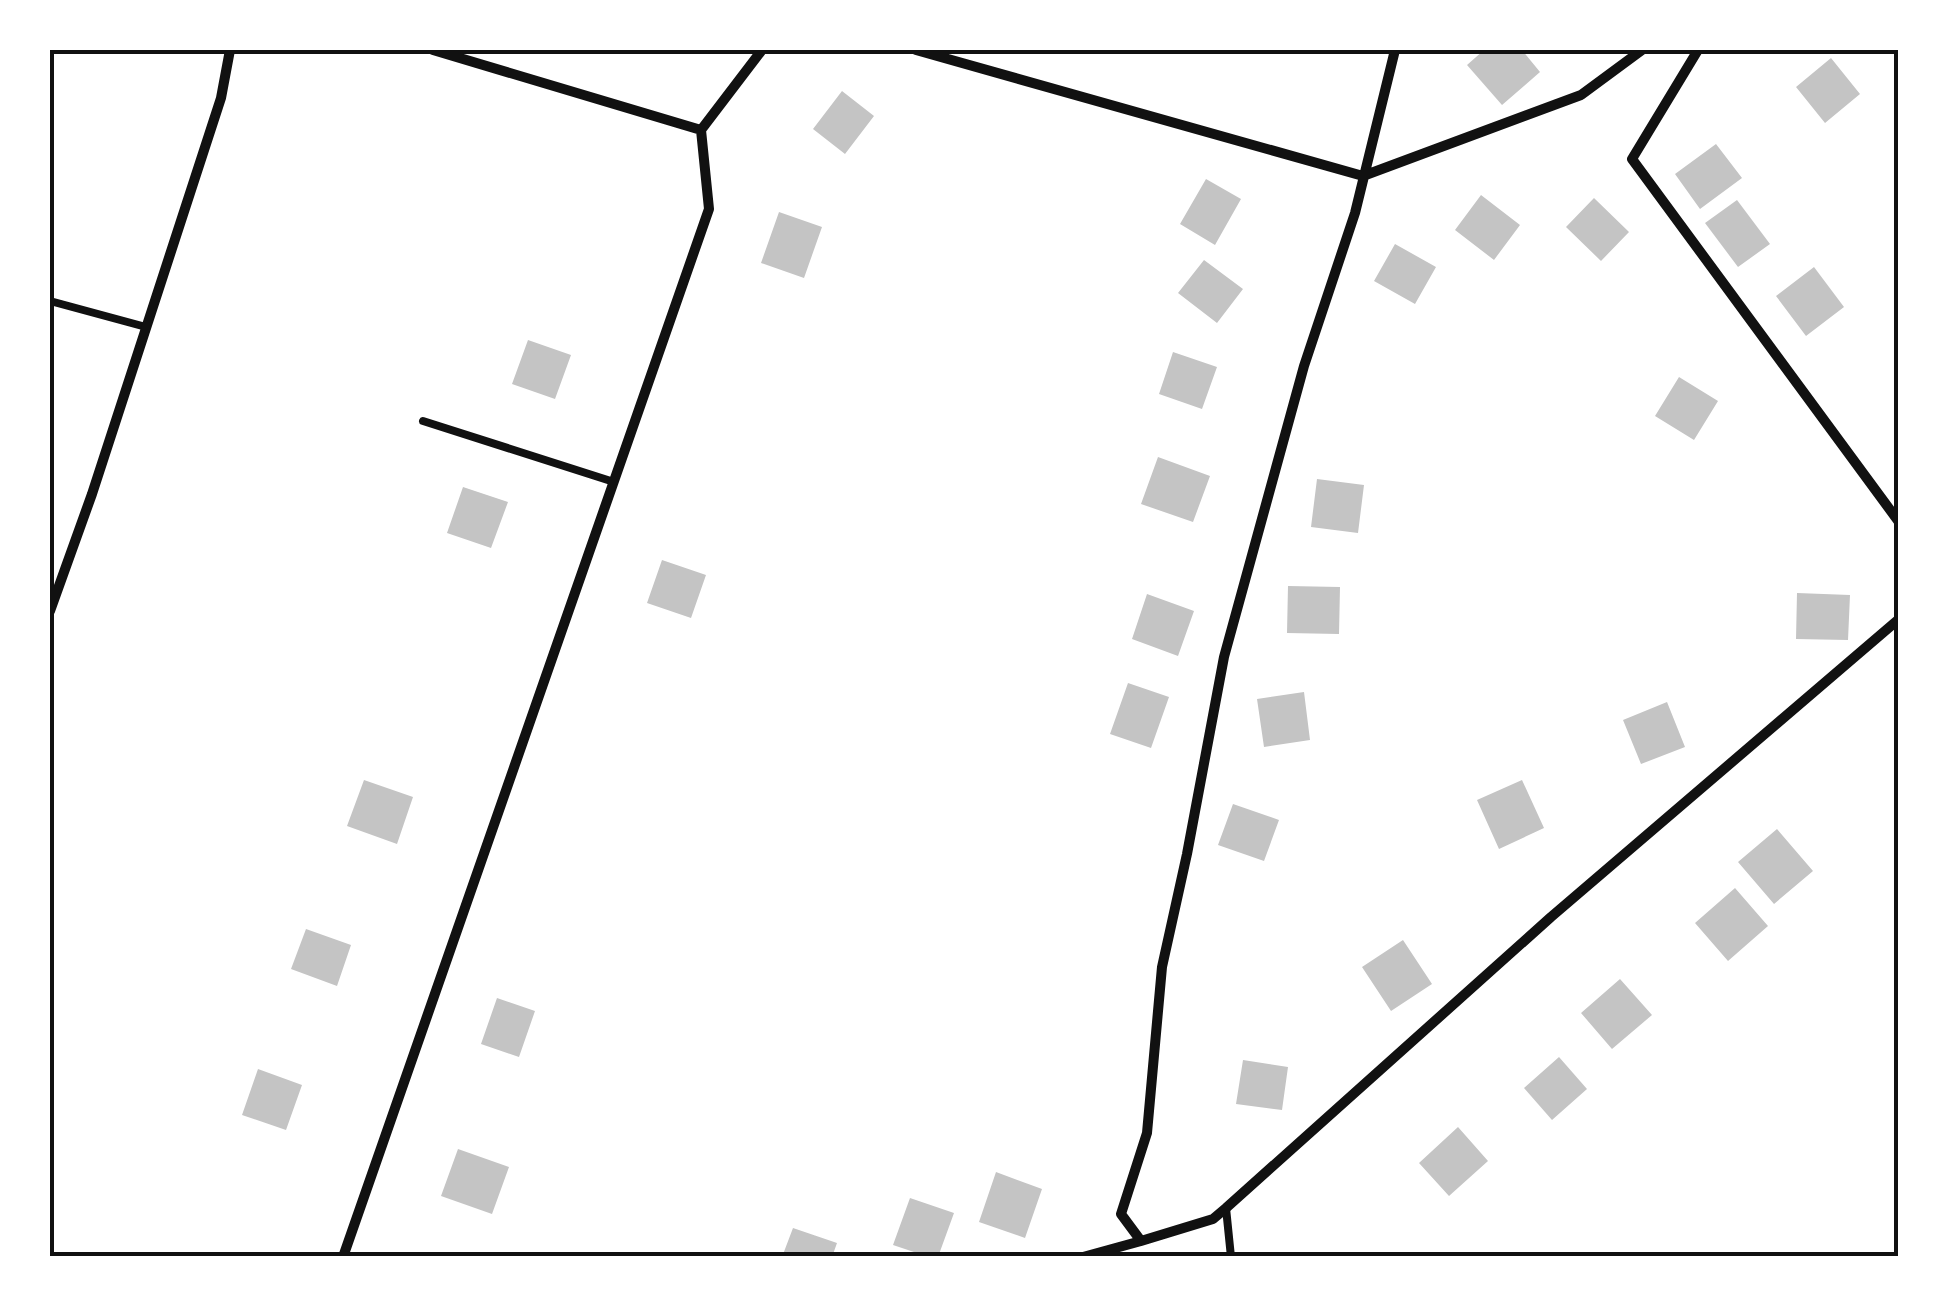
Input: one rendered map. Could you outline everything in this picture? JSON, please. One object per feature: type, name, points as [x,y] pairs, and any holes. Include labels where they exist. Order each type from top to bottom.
[{"type":"street","points":[[50,611],[221,98],[230,50]]},
{"type":"street","points":[[433,50],[700,130]]},
{"type":"street","points":[[343,1257],[709,209],[700,130],[762,50]]},
{"type":"street","points":[[916,50],[1363,176],[1581,95],[1642,50]]},
{"type":"street","points":[[1141,1241],[1121,1214],[1147,1133],[1162,967],[1188,854],[1224,658],[1304,366],[1355,213],[1395,50]]},
{"type":"street","points":[[1698,50],[1632,160],[1899,522]]},
{"type":"street","points":[[1083,1257],[1213,1219],[1551,916],[1899,620]]},
{"type":"lane","points":[[50,301],[146,327]]},
{"type":"lane","points":[[423,421],[614,482]]},
{"type":"lane","points":[[1226,1208],[1231,1257]]},
{"type":"building","points":[[1484,50],[1522,50],[1540,72],[1502,105],[1467,65]]},
{"type":"building","points":[[1831,58],[1860,94],[1825,123],[1796,87]]},
{"type":"building","points":[[842,91],[874,116],[845,154],[813,129]]},
{"type":"building","points":[[1716,144],[1742,178],[1700,209],[1675,174]]},
{"type":"building","points":[[1206,179],[1241,199],[1215,245],[1180,224]]},
{"type":"building","points":[[1481,195],[1520,225],[1494,260],[1455,230]]},
{"type":"building","points":[[1594,198],[1629,232],[1601,261],[1566,227]]},
{"type":"building","points":[[1737,200],[1770,244],[1738,267],[1705,223]]},
{"type":"building","points":[[779,212],[822,227],[804,278],[761,263]]},
{"type":"building","points":[[1395,244],[1436,267],[1415,304],[1374,281]]},
{"type":"building","points":[[1204,260],[1243,289],[1217,323],[1178,293]]},
{"type":"building","points":[[1814,267],[1844,307],[1806,336],[1776,296]]},
{"type":"building","points":[[528,340],[571,355],[555,399],[512,384]]},
{"type":"building","points":[[1173,352],[1217,367],[1202,409],[1159,394]]},
{"type":"building","points":[[1679,377],[1718,401],[1694,440],[1655,416]]},
{"type":"building","points":[[1158,457],[1210,476],[1193,522],[1141,504]]},
{"type":"building","points":[[1317,479],[1364,485],[1358,533],[1311,527]]},
{"type":"building","points":[[463,487],[508,502],[491,548],[447,533]]},
{"type":"building","points":[[662,560],[706,575],[691,618],[647,603]]},
{"type":"building","points":[[1288,586],[1340,587],[1339,634],[1287,633]]},
{"type":"building","points":[[1797,593],[1850,595],[1848,640],[1796,639]]},
{"type":"building","points":[[1147,594],[1194,611],[1178,656],[1132,639]]},
{"type":"building","points":[[1128,683],[1169,697],[1151,748],[1110,734]]},
{"type":"building","points":[[1304,692],[1310,740],[1264,747],[1257,699]]},
{"type":"building","points":[[1667,702],[1685,747],[1641,764],[1623,720]]},
{"type":"building","points":[[364,780],[413,797],[397,844],[347,826]]},
{"type":"building","points":[[1522,780],[1544,828],[1499,849],[1477,800]]},
{"type":"building","points":[[1233,804],[1279,820],[1264,861],[1218,845]]},
{"type":"building","points":[[1777,829],[1813,871],[1774,904],[1738,862]]},
{"type":"building","points":[[1735,888],[1768,926],[1728,961],[1695,923]]},
{"type":"building","points":[[306,929],[351,945],[337,986],[291,969]]},
{"type":"building","points":[[1403,940],[1432,984],[1391,1011],[1362,967]]},
{"type":"building","points":[[1620,979],[1652,1015],[1612,1049],[1581,1013]]},
{"type":"building","points":[[497,998],[535,1011],[519,1057],[481,1044]]},
{"type":"building","points":[[1559,1057],[1587,1089],[1552,1120],[1524,1088]]},
{"type":"building","points":[[1243,1060],[1288,1067],[1282,1110],[1236,1104]]},
{"type":"building","points":[[258,1069],[302,1085],[286,1130],[242,1115]]},
{"type":"building","points":[[1458,1127],[1488,1161],[1449,1196],[1419,1163]]},
{"type":"building","points":[[458,1149],[509,1167],[492,1214],[441,1196]]},
{"type":"building","points":[[996,1172],[1042,1189],[1025,1238],[979,1222]]},
{"type":"building","points":[[910,1198],[954,1213],[938,1257],[893,1245]]},
{"type":"building","points":[[793,1228],[837,1243],[832,1257],[782,1257]]}]
